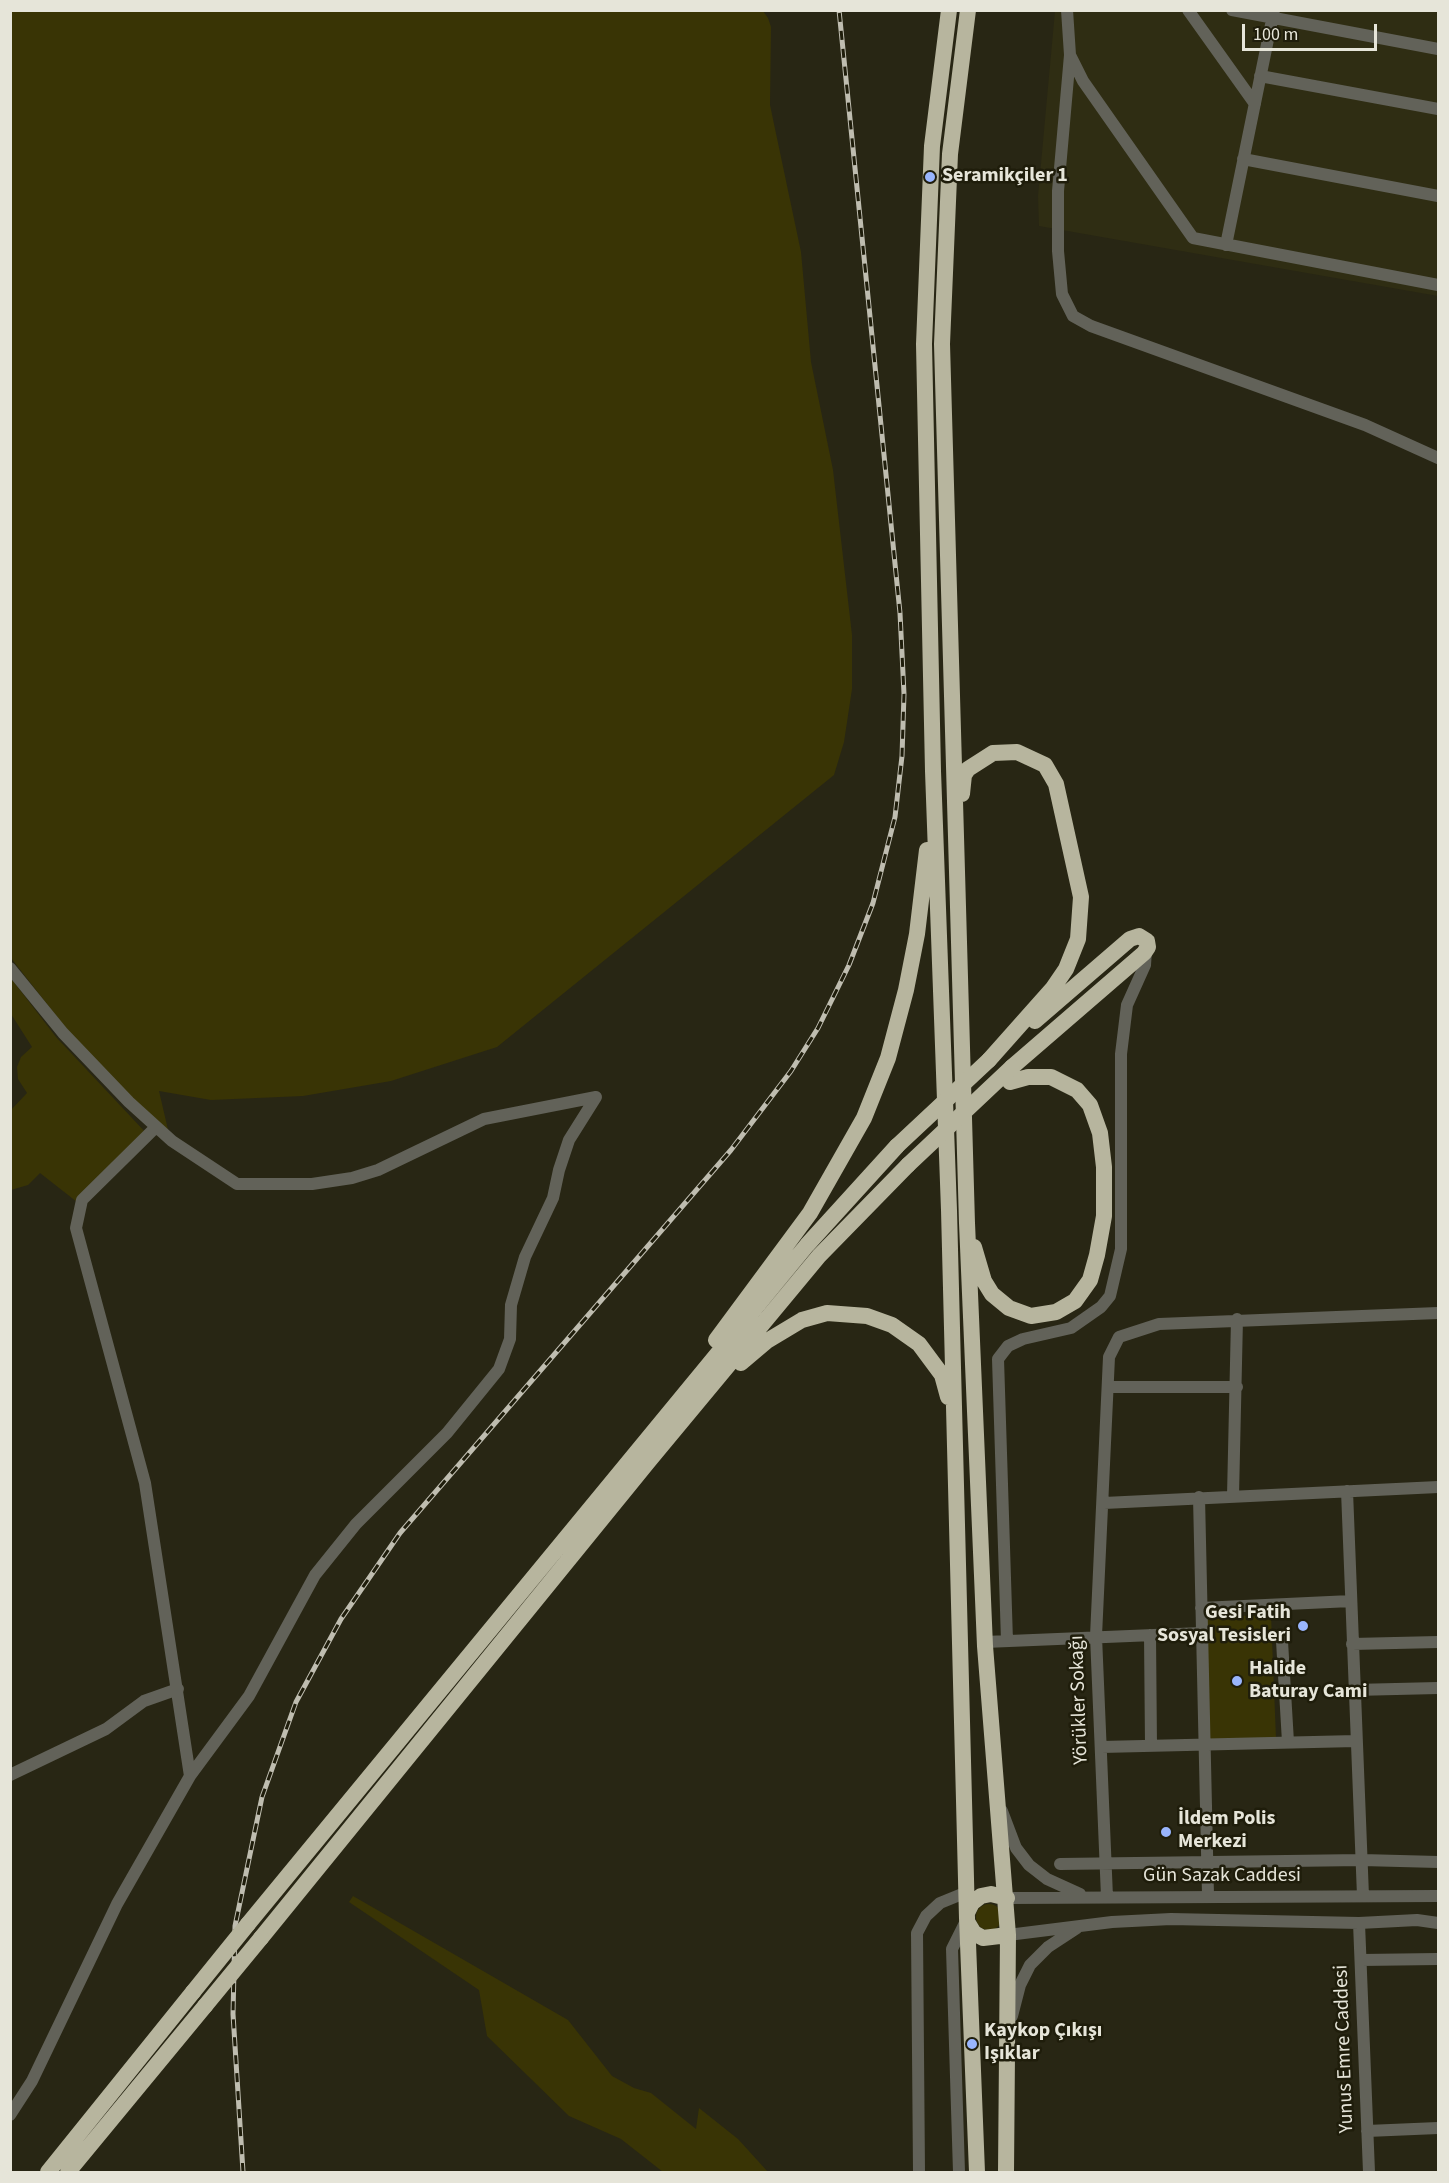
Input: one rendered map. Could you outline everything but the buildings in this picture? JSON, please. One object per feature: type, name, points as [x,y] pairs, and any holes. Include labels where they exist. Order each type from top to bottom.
[{"type":"highway","points":[[949,10],[932,146],[925,333],[933,771],[956,1424],[967,1918],[977,2172]]},
{"type":"highway","points":[[968,10],[950,154],[942,332],[967,1222],[985,1642],[1007,1898],[1006,2172]]},
{"type":"highway","points":[[956,849],[964,775],[974,763],[993,753],[1012,751],[1030,755],[1047,768],[1056,784],[1081,897],[1080,928],[1075,949],[1060,978],[989,1060]]},
{"type":"highway","points":[[641,1458],[810,1213],[864,1119],[894,1038],[912,962],[924,878],[933,771]]},
{"type":"highway","points":[[48,2172],[248,1924],[641,1458],[819,1256],[908,1165],[1011,1075],[1146,950],[1148,944],[1145,938],[1136,936],[1130,939],[989,1060],[897,1146],[807,1245],[641,1458],[261,1938],[68,2172]]},
{"type":"highway","points":[[967,1222],[984,1281],[997,1299],[1009,1308],[1027,1316],[1048,1315],[1075,1301],[1087,1286],[1101,1235],[1105,1196],[1104,1158],[1095,1116],[1083,1096],[1061,1081],[1040,1076],[1011,1075]]},
{"type":"highway","points":[[641,1458],[761,1345],[793,1324],[827,1313],[876,1318],[912,1338],[931,1358],[942,1376],[956,1424]]},
{"type":"highway","points":[[1007,1898],[991,1894],[981,1896],[972,1903],[967,1918],[974,1932],[983,1938],[1008,1935]]},
{"type":"street","points":[[1067,10],[1070,55],[1058,191],[1058,251],[1062,294],[1073,316],[1091,326],[1365,425],[1438,458]]},
{"type":"street","points":[[1188,10],[1255,104]]},
{"type":"street","points":[[1232,10],[1273,14],[1438,50]]},
{"type":"street","points":[[1226,244],[1273,14]]},
{"type":"street","points":[[1070,55],[1083,81],[1193,238],[1438,285]]},
{"type":"street","points":[[1260,76],[1438,109]]},
{"type":"street","points":[[1243,159],[1438,196]]},
{"type":"street","points":[[1007,1641],[998,1359],[1008,1346],[1023,1339],[1071,1328],[1101,1307],[1110,1296],[1121,1248],[1120,1054],[1127,1005],[1145,965],[1146,950]]},
{"type":"street","points":[[10,968],[85,1058],[156,1127],[172,1141],[237,1184],[326,1183],[378,1170],[484,1119],[596,1097],[569,1140],[553,1198],[525,1257],[511,1305],[510,1339],[500,1369],[447,1433],[356,1524],[328,1557],[294,1612],[249,1696],[190,1776],[117,1904],[32,2081],[10,2115]]},
{"type":"street","points":[[156,1127],[82,1200],[76,1228],[145,1483],[156,1569],[178,1689],[190,1776]]},
{"type":"street","name":"Yörükler Sokağı","points":[[1107,1897],[1096,1636],[1104,1503],[1109,1357],[1119,1337],[1159,1324],[1237,1319],[1438,1313]]},
{"type":"street","points":[[1233,1496],[1237,1319]]},
{"type":"street","points":[[1108,1387],[1237,1387]]},
{"type":"street","points":[[1104,1503],[1438,1487]]},
{"type":"street","points":[[1347,1491],[1363,1896]]},
{"type":"street","points":[[1198,1497],[1208,1895]]},
{"type":"street","points":[[1201,1608],[1351,1601]]},
{"type":"street","points":[[985,1642],[1202,1633]]},
{"type":"street","points":[[1150,1635],[1151,1746]]},
{"type":"street","points":[[1282,1641],[1288,1743]]},
{"type":"street","points":[[1352,1644],[1438,1642]]},
{"type":"street","points":[[1354,1690],[1438,1688]]},
{"type":"street","points":[[10,1775],[106,1729],[144,1701],[178,1689]]},
{"type":"street","points":[[1101,1747],[1356,1741]]},
{"type":"street","points":[[998,1801],[1016,1848],[1029,1865],[1047,1879],[1084,1896]]},
{"type":"street","points":[[1059,1864],[1362,1860],[1438,1862]]},
{"type":"street","points":[[919,2172],[917,1933],[933,1909],[948,1898],[967,1893]]},
{"type":"street","name":"Gün Sazak Caddesi","points":[[1007,1898],[1208,1895],[1438,1896]]},
{"type":"street","points":[[959,2172],[952,1949],[967,1918]]},
{"type":"street","points":[[1008,1935],[1082,1925],[1171,1919],[1438,1923]]},
{"type":"street","points":[[1421,1921],[1438,1930]]},
{"type":"street","name":"Yunus Emre Caddesi","points":[[1359,1923],[1369,2172]]},
{"type":"street","points":[[1007,2035],[1020,1985],[1030,1965],[1048,1947],[1082,1925]]},
{"type":"street","points":[[1361,1960],[1438,1959]]},
{"type":"street","points":[[1367,2131],[1438,2128]]},
{"type":"shaded area","points":[[11,11],[763,11],[768,18],[771,27],[770,105],[801,252],[811,362],[833,470],[852,635],[852,689],[844,742],[834,775],[497,1047],[391,1081],[303,1096],[211,1100],[159,1091],[169,1134],[115,1083],[65,1027],[11,958]]},
{"type":"shaded area","points":[[1055,11],[1438,11],[1438,296],[1039,226],[1038,196]]},
{"type":"shaded area","points":[[10,977],[56,1037],[147,1134],[77,1202],[40,1173],[28,1185],[11,1190],[11,1110],[27,1093],[18,1079],[17,1067],[21,1057],[32,1047],[11,1014]]},
{"type":"shaded area","points":[[1271,1615],[1276,1738],[1209,1741],[1205,1617]]},
{"type":"shaded area","points":[[353,1896],[568,2020],[612,2076],[634,2088],[651,2093],[696,2129],[699,2108],[738,2139],[768,2172],[663,2172],[621,2139],[569,2116],[487,2036],[479,1990],[349,1902]]},
{"type":"shaded area","points":[[989,1904],[999,1907],[1002,1917],[999,1927],[989,1930],[979,1927],[976,1917],[979,1907]]},
{"type":"railway","points":[[243,2172],[233,2014],[235,1926],[262,1797],[296,1702],[341,1619],[400,1533],[731,1150],[791,1071],[818,1028],[849,965],[873,903],[895,817],[902,756],[904,694],[900,613],[839,10]]},
{"type":"place","name":"Seramikçiler 1","points":[[930,177]]},
{"type":"place","name":"Gesi Fatih Sosyal Tesisleri","points":[[1303,1626]]},
{"type":"place","name":"Halide Baturay Cami","points":[[1237,1681]]},
{"type":"place","name":"İldem Polis Merkezi","points":[[1166,1832]]},
{"type":"place","name":"Kaykop Çıkışı Işıklar","points":[[972,2044]]}]
